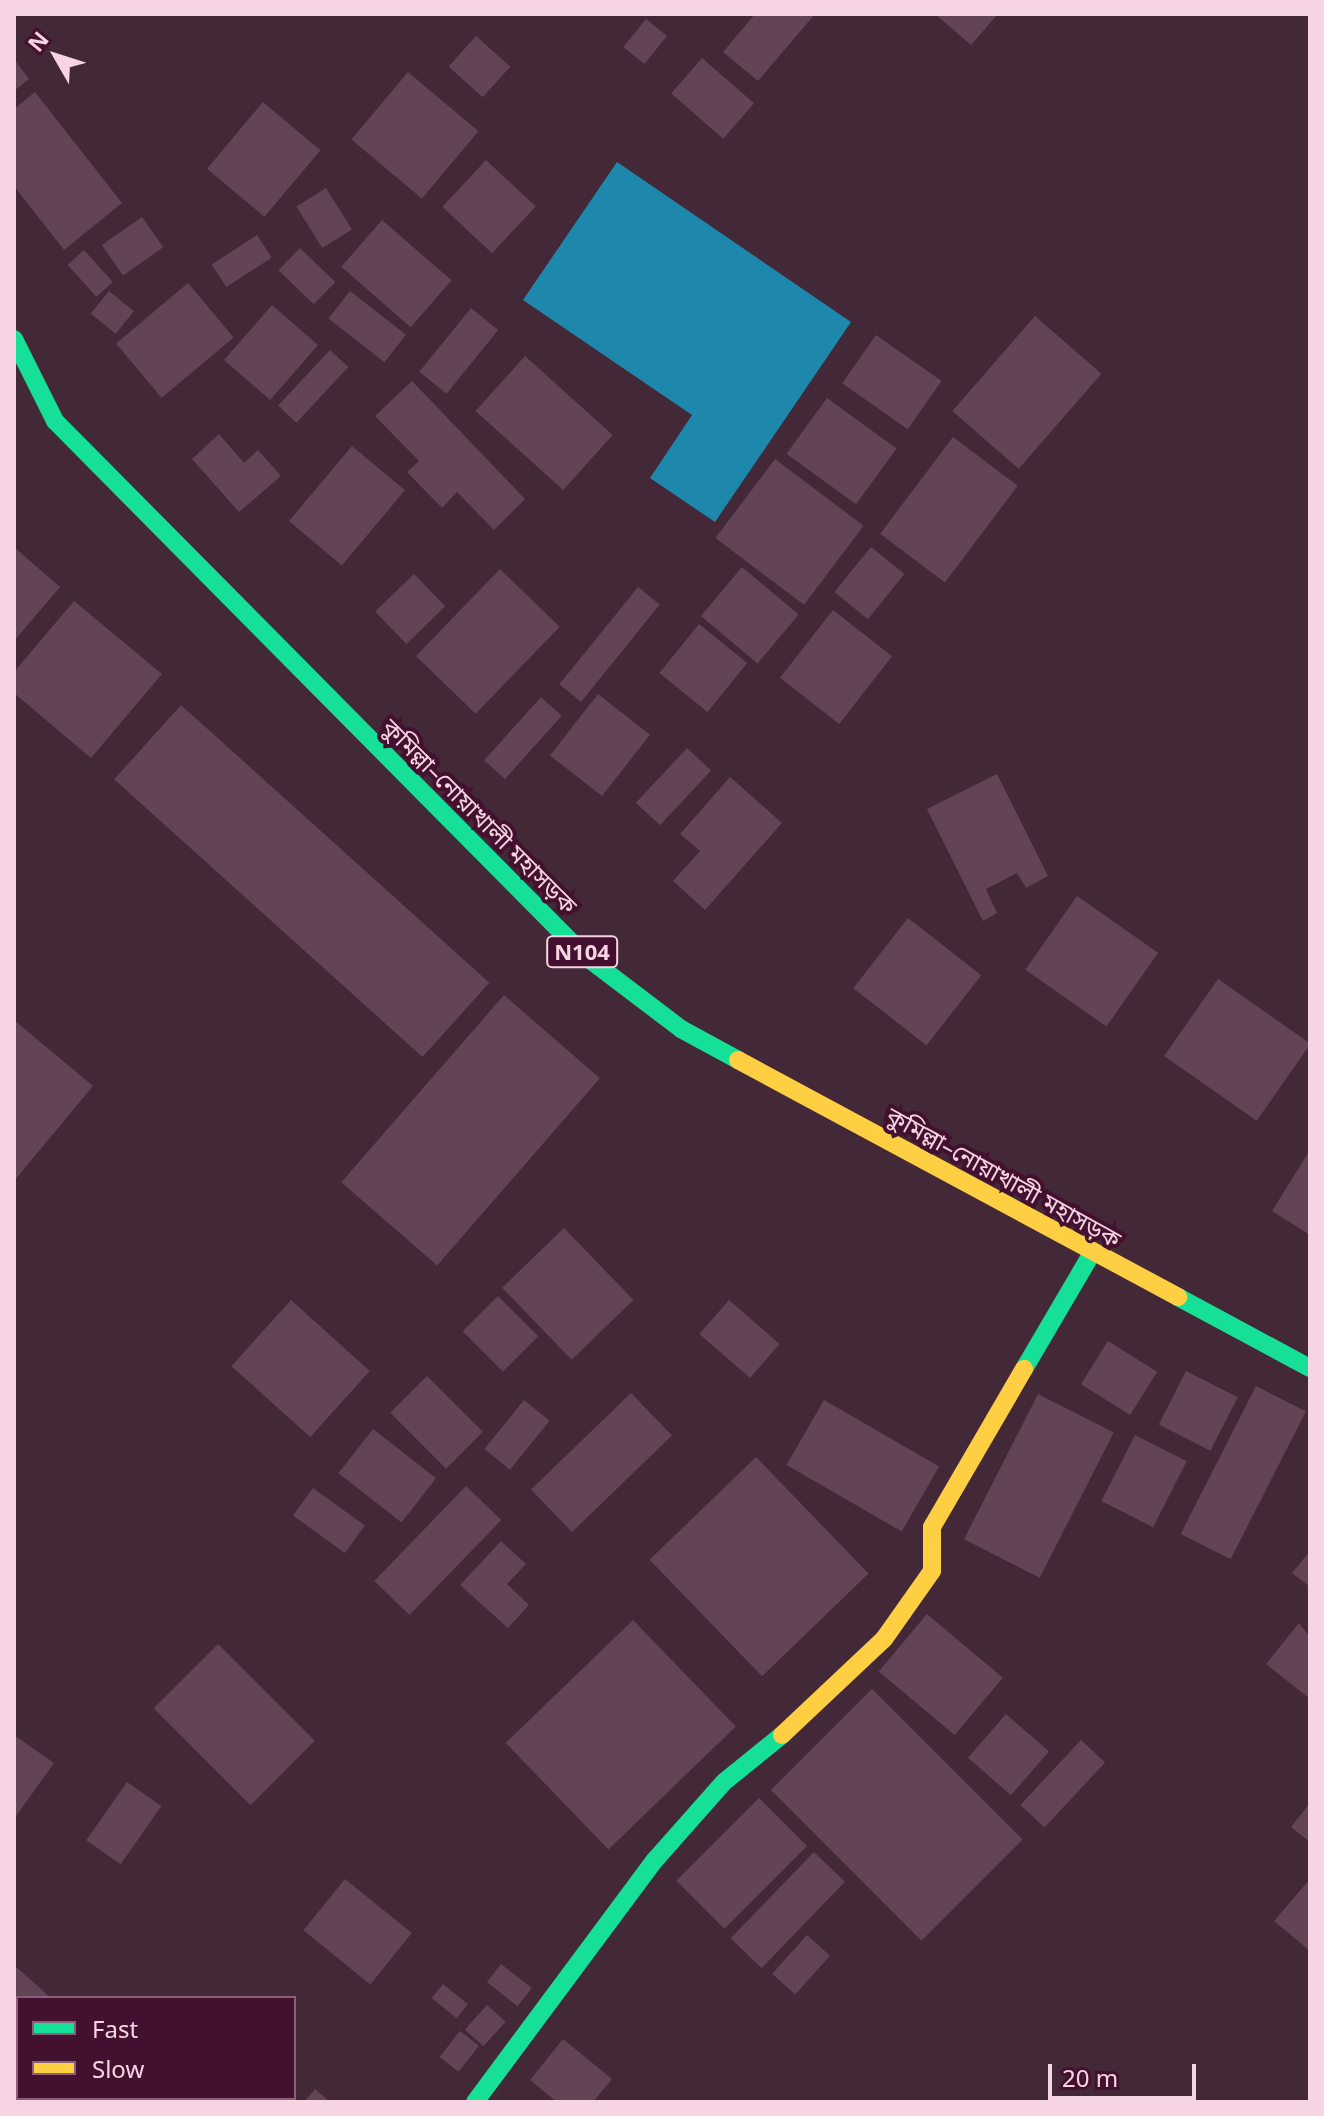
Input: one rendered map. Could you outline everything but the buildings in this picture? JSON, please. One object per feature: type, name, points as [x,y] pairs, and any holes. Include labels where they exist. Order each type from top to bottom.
[{"type":"main road","name":"কুমিল্লা–নোয়াখালী মহাসড়ক","points":[[14,339],[55,421],[585,956],[681,1029],[1310,1368]]},
{"type":"main road","points":[[475,2102],[655,1860],[724,1782],[822,1702],[892,1628],[932,1571],[932,1527],[1092,1253]]},
{"type":"water","points":[[617,162],[851,322],[715,522],[650,478],[692,415],[523,300]]},
{"type":"traffic: fast","points":[[14,339],[55,421],[585,956],[681,1029],[738,1060]]},
{"type":"traffic: fast","points":[[1024,1369],[1092,1253]]},
{"type":"traffic: fast","points":[[1178,1297],[1310,1368]]},
{"type":"traffic: fast","points":[[475,2102],[655,1860],[724,1782],[782,1735]]},
{"type":"traffic: slow","points":[[738,1060],[1178,1297]]},
{"type":"traffic: slow","points":[[782,1735],[884,1639],[932,1571],[932,1527],[1024,1369]]}]
